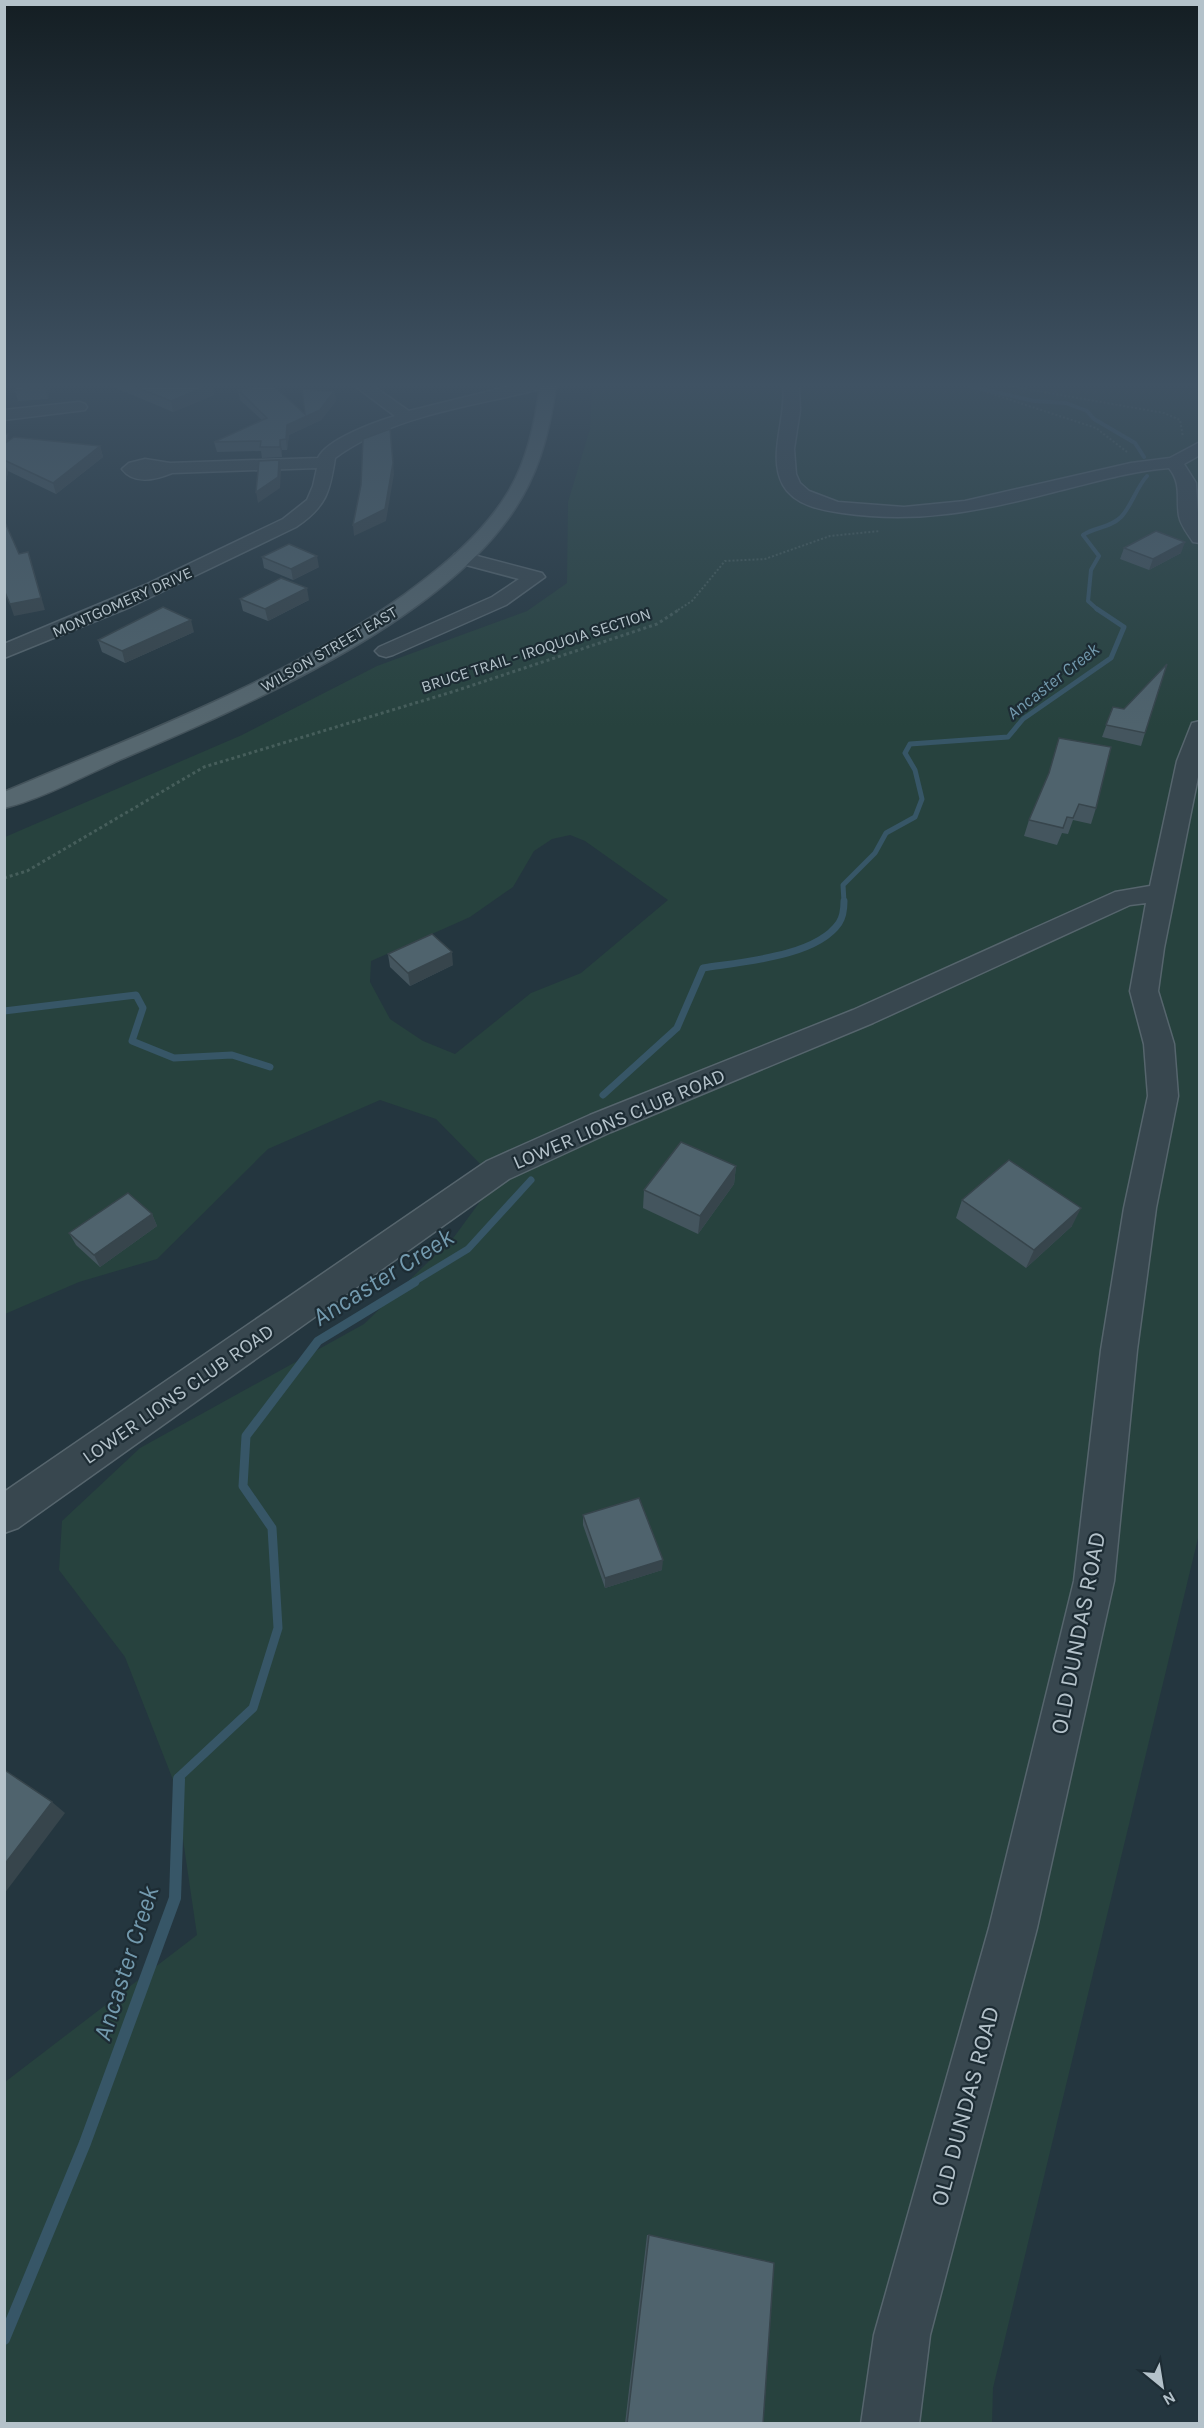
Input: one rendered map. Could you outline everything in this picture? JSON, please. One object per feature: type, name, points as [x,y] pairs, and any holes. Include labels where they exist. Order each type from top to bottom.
[{"type":"main road","name":"WILSON STREET EAST","points":[[4,801],[226,706],[281,679],[407,604],[462,558],[514,499]]},
{"type":"street","name":"MONTGOMERY DRIVE","points":[[4,652],[63,630],[189,573],[296,518],[313,504],[315,499]]},
{"type":"street","points":[[812,499],[831,506],[860,510],[923,512],[996,499]]},
{"type":"street","points":[[1193,499],[1188,520],[1200,538]]},
{"type":"street","points":[[386,651],[499,602],[535,577],[462,558]]},
{"type":"street","name":"OLD DUNDAS ROAD","points":[[890,2424],[902,2335],[1013,1928],[1094,1581],[1119,1350],[1140,1208],[1163,1096],[1159,1044],[1144,991],[1149,948],[1189,761],[1200,728]]},
{"type":"street","name":"LOWER LIONS CLUB ROAD","points":[[4,1515],[498,1170],[554,1142],[876,1012],[1124,898],[1162,892]]},
{"type":"path","name":"BRUCE TRAIL - IROQUOIA SECTION","points":[[4,878],[27,871],[204,767],[455,691],[657,624],[692,601],[725,561],[765,559],[830,536],[886,530]]},
{"type":"green space","points":[[569,499],[1199,499],[1199,1534],[993,2388],[992,2423],[5,2423],[5,2082],[197,1935],[175,1785],[125,1657],[59,1570],[62,1521],[140,1448],[364,1324],[454,1237],[490,1188],[488,1172],[436,1119],[380,1100],[268,1149],[157,1259],[79,1282],[5,1314],[5,837],[242,735],[377,666],[527,611],[567,583]],"holes":[[[570,835],[585,841],[668,900],[581,973],[531,993],[455,1054],[423,1041],[390,1019],[370,982],[371,961],[470,917],[513,887],[534,851],[552,839]]]},
{"type":"building","points":[[358,499],[387,499],[385,509],[353,525]]},
{"type":"building","points":[[4,520],[19,554],[28,552],[41,598],[10,604],[4,590]]},
{"type":"building","points":[[1156,531],[1185,542],[1153,559],[1124,548]]},
{"type":"building","points":[[289,544],[317,556],[291,569],[262,557]]},
{"type":"building","points":[[281,578],[307,588],[265,609],[240,599]]},
{"type":"building","points":[[163,607],[191,620],[122,651],[98,640]]},
{"type":"building","points":[[1167,664],[1145,733],[1106,725],[1113,707],[1124,709]]},
{"type":"building","points":[[1059,738],[1111,747],[1096,808],[1079,804],[1073,818],[1067,817],[1063,828],[1029,820],[1049,773]]},
{"type":"building","points":[[432,934],[452,952],[408,973],[388,954]]},
{"type":"building","points":[[681,1142],[736,1166],[700,1216],[644,1190]]},
{"type":"building","points":[[1009,1160],[1081,1208],[1034,1250],[962,1200]]},
{"type":"building","points":[[128,1193],[152,1214],[94,1255],[69,1233]]},
{"type":"building","points":[[639,1498],[663,1560],[605,1578],[583,1515]]},
{"type":"building","points":[[6,1771],[52,1802],[4,1865],[4,1773]]},
{"type":"building","points":[[649,2235],[774,2263],[763,2424],[627,2424]]},
{"type":"waterway","name":"Ancaster Creek","points":[[1098,610],[1088,601],[1091,570],[1099,556],[1083,535],[1121,517],[1133,499]]},
{"type":"waterway","name":"Ancaster Creek","points":[[844,901],[843,885],[875,853],[886,833],[915,817],[922,799],[915,770],[905,753],[910,744],[1008,737],[1023,719],[1111,658],[1124,627],[1097,609]]},
{"type":"waterway","name":"Ancaster Creek","points":[[603,1095],[677,1028],[703,968],[776,956],[813,944],[839,923],[844,901]]},
{"type":"waterway","points":[[4,1011],[136,995],[143,1008],[132,1041],[174,1058],[232,1055],[270,1067]]},
{"type":"waterway","name":"Ancaster Creek","points":[[412,1283],[468,1249],[531,1180]]},
{"type":"waterway","name":"Ancaster Creek","points":[[179,1779],[253,1708],[278,1628],[272,1528],[243,1486],[246,1436],[318,1341],[415,1282]]},
{"type":"waterway","name":"Ancaster Creek","points":[[4,2339],[85,2143],[175,1898],[179,1779]]}]
